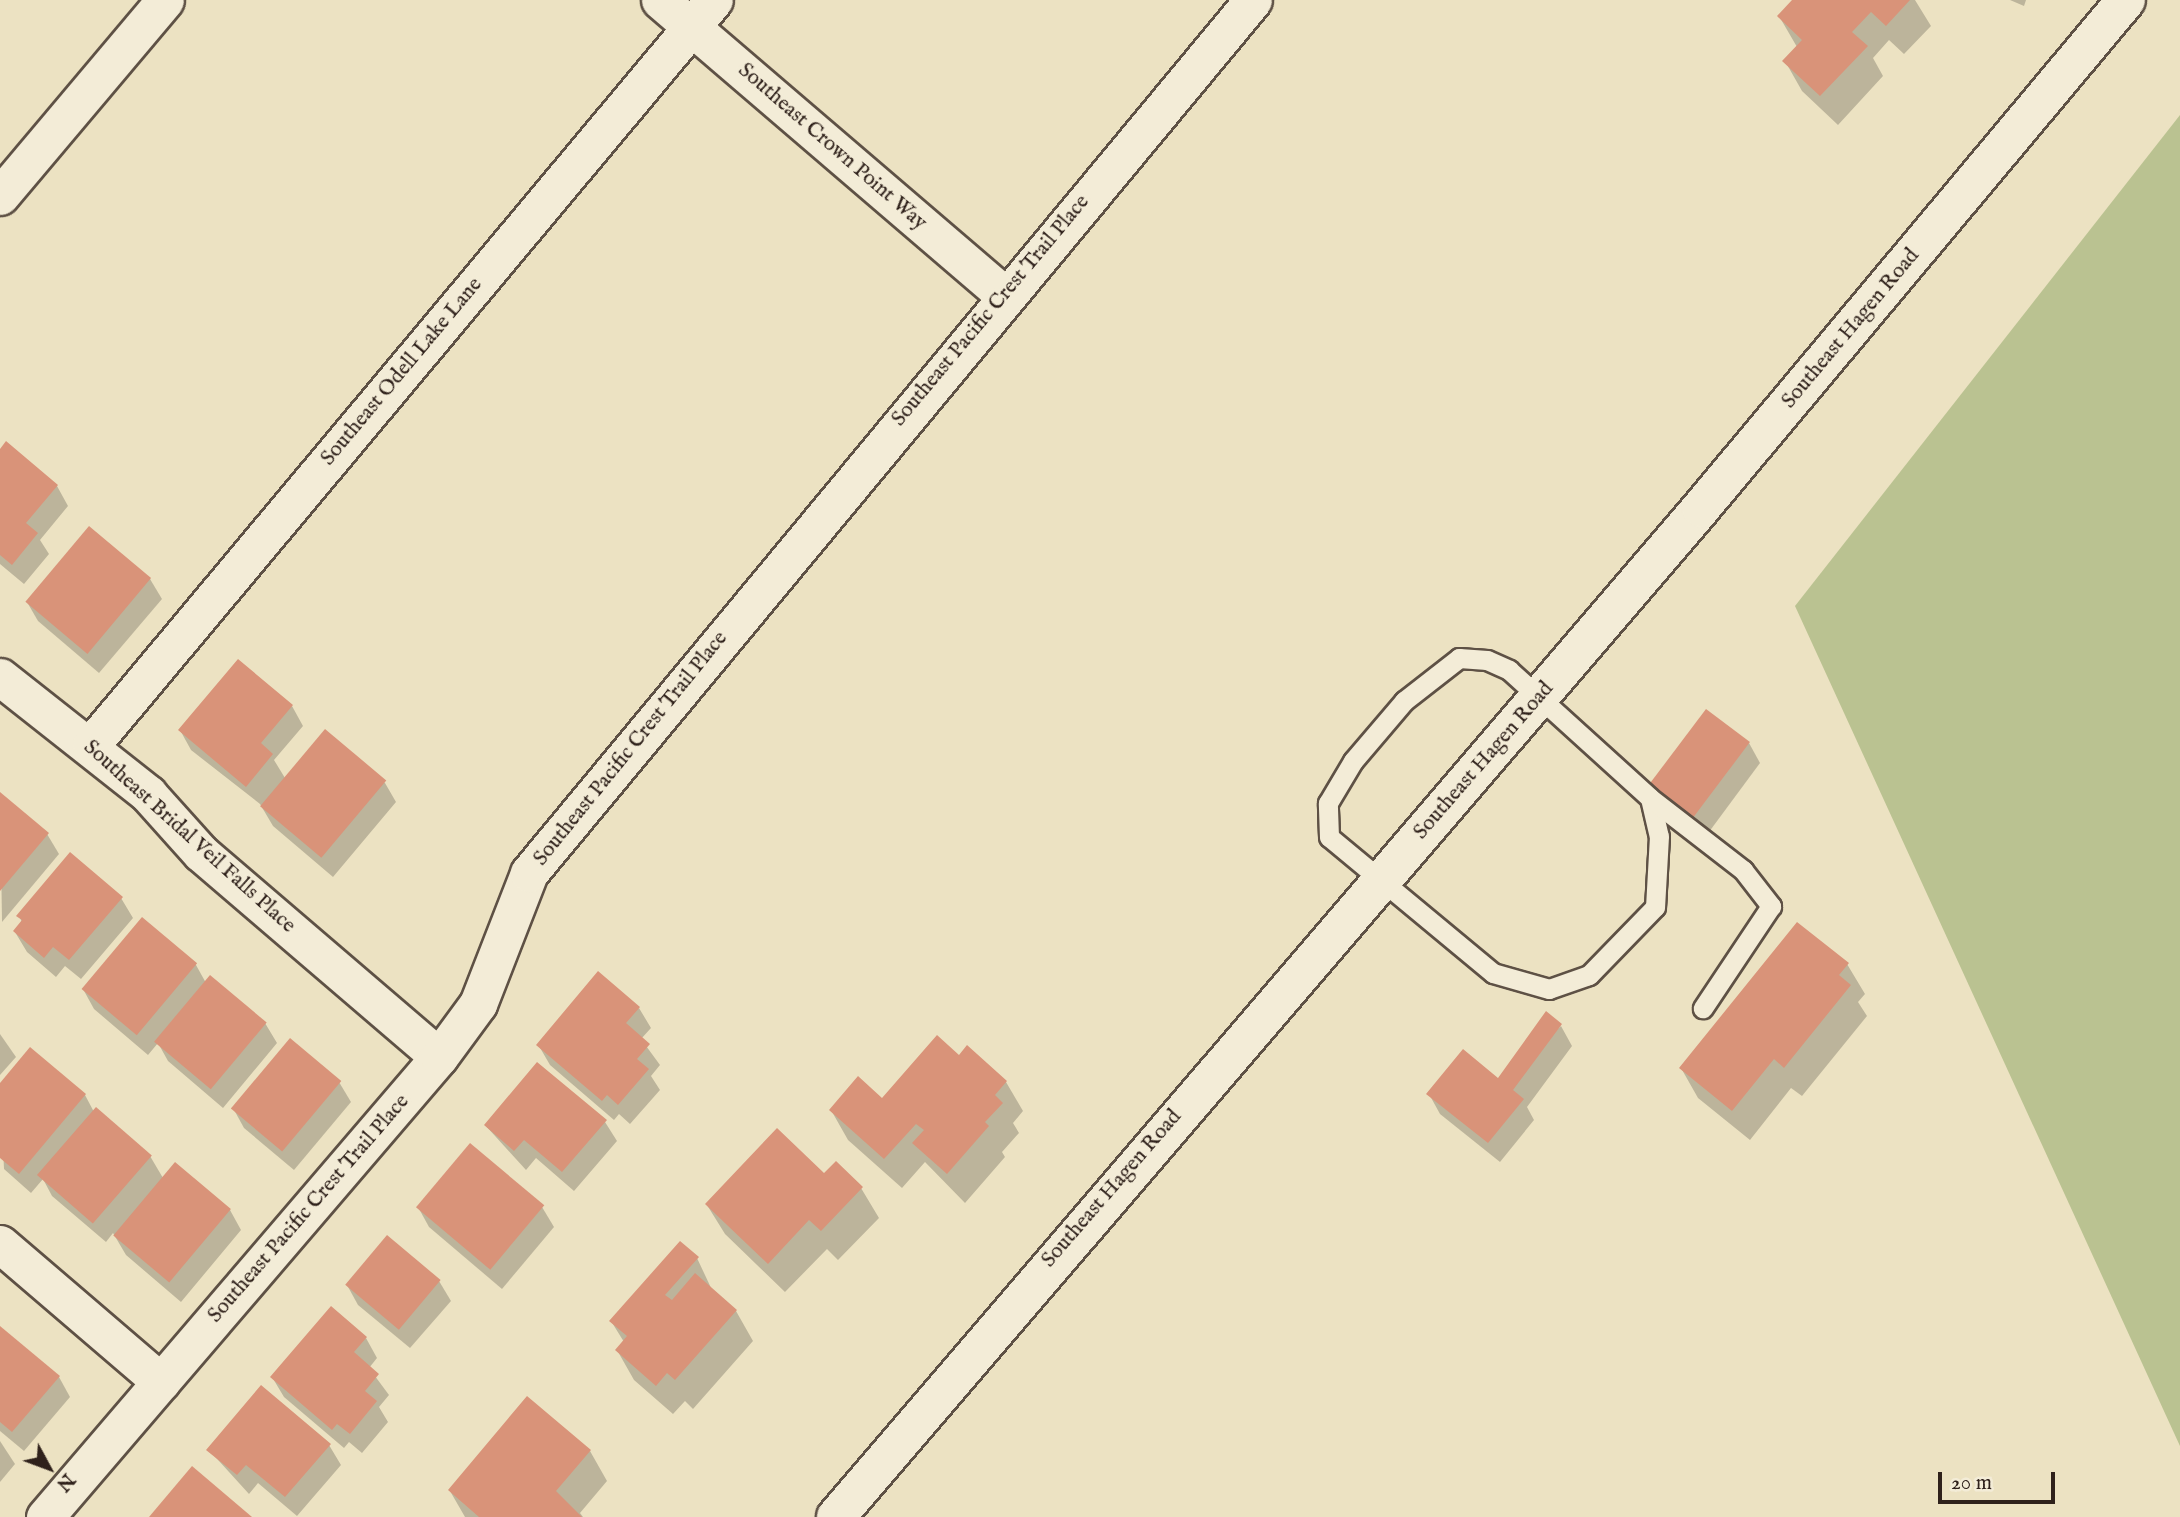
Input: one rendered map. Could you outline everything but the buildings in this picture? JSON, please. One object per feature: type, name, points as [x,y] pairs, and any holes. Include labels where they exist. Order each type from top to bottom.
[{"type":"street","points":[[0,196],[165,0]]},
{"type":"street","name":"Southeast Crown Point Way","points":[[660,0],[703,13],[1004,295]]},
{"type":"street","name":"Southeast Pacific Crest Trail Place","points":[[45,1517],[439,1057],[478,1004],[529,873],[1004,295],[1253,0]]},
{"type":"street","name":"Southeast Hagen Road","points":[[836,1517],[1377,881],[1541,696],[2126,0]]},
{"type":"street","name":"Southeast Odell Lake Lane","points":[[90,745],[703,13]]},
{"type":"street","name":"Southeast Bridal Veil Falls Place","points":[[0,677],[90,745],[201,853],[439,1057]]},
{"type":"street","points":[[0,1244],[162,1382]]},
{"type":"lane","points":[[1650,798],[1659,836],[1655,907],[1589,975],[1549,989],[1493,973],[1377,881],[1329,837],[1328,803],[1404,701],[1459,658],[1487,660],[1541,696],[1650,798],[1743,870],[1771,906],[1703,1009]]},
{"type":"green space","points":[[2180,115],[2180,1446],[1795,606]]}]
